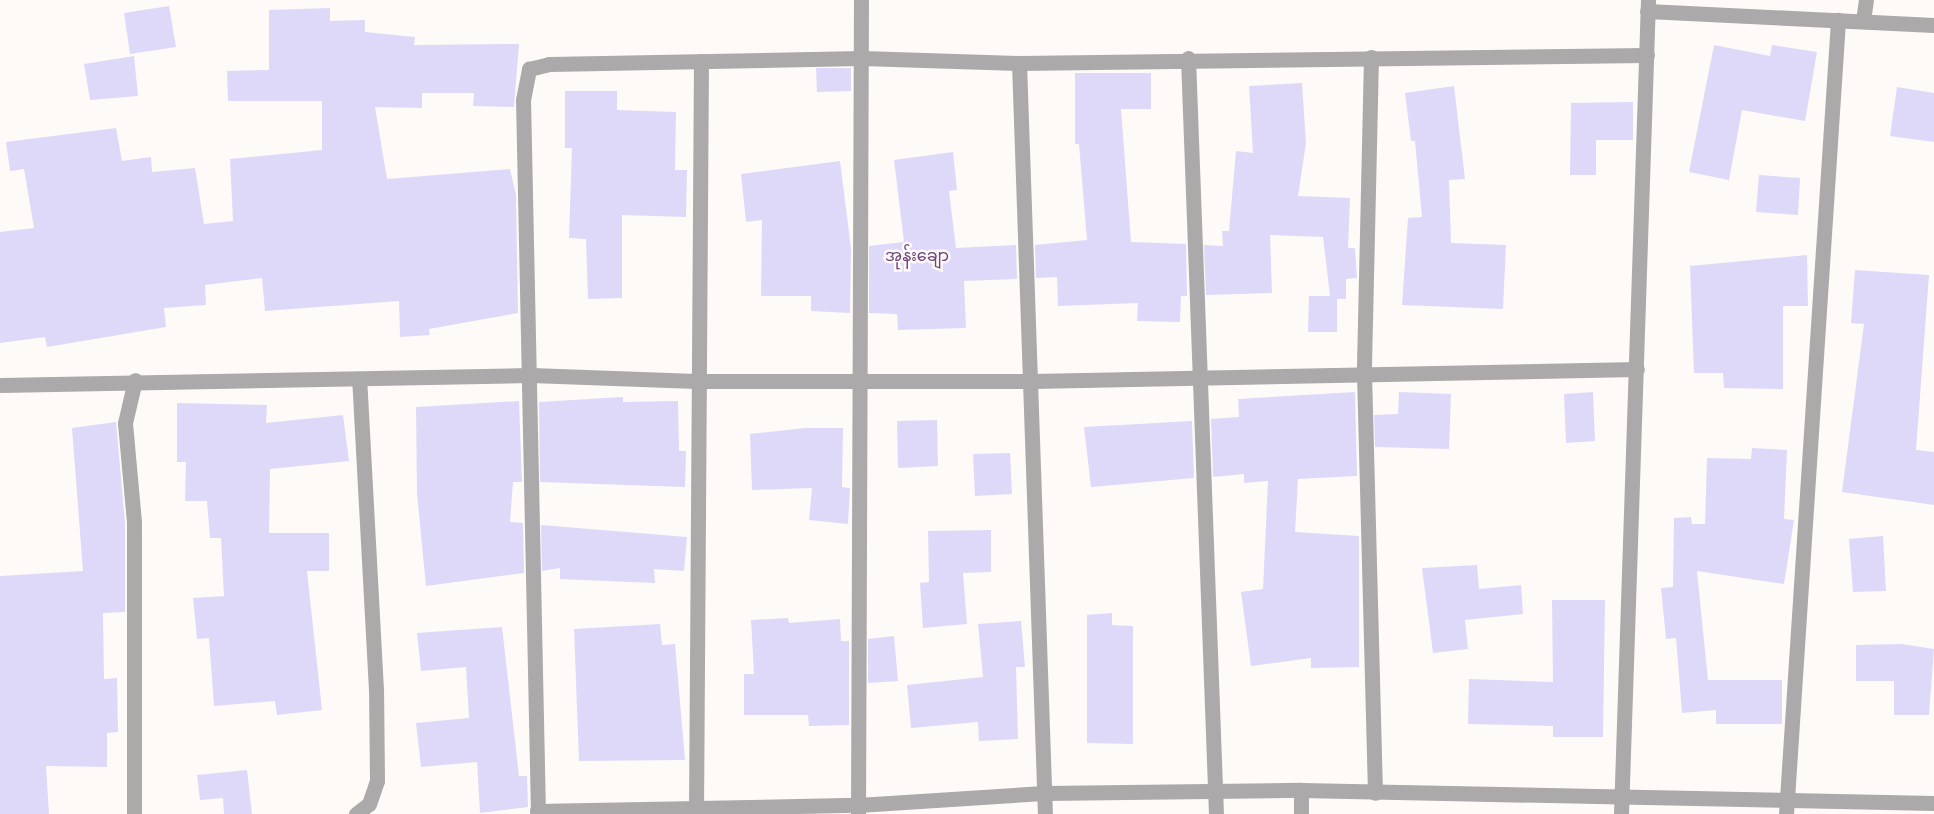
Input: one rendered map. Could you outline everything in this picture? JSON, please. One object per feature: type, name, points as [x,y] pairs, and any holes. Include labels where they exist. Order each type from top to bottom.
[{"type":"street","points":[[858,810],[863,380],[861,0]]},
{"type":"street","points":[[1864,21],[1866,0]]},
{"type":"street","points":[[1621,814],[1637,369],[1647,6],[1934,25]]},
{"type":"street","points":[[1786,814],[1838,20]]},
{"type":"street","points":[[1647,55],[1188,58],[1018,63],[862,58],[549,64],[529,70],[523,100],[532,375],[537,813],[858,810],[1044,793],[1301,790],[1375,793],[1787,798],[1934,803]]},
{"type":"street","points":[[1371,57],[1364,373],[1375,793]]},
{"type":"street","points":[[1188,58],[1216,814]]},
{"type":"street","points":[[696,811],[696,380],[701,61]]},
{"type":"street","points":[[1018,63],[1032,380],[1045,814]]},
{"type":"street","points":[[0,385],[135,380],[359,379],[532,375],[696,380],[1032,380],[1201,374],[1637,369]]},
{"type":"street","points":[[356,814],[370,804],[377,782],[376,690],[359,379]]},
{"type":"street","points":[[134,814],[134,522],[125,423],[135,380]]},
{"type":"street","points":[[1301,790],[1301,814]]},
{"type":"building","points":[[169,6],[176,47],[130,54],[124,13]]},
{"type":"building","points":[[330,8],[330,21],[365,20],[365,32],[415,37],[414,45],[519,44],[514,107],[473,106],[474,93],[422,93],[422,108],[375,107],[387,179],[510,169],[516,195],[518,313],[429,329],[430,335],[400,337],[399,301],[265,311],[262,278],[205,285],[206,305],[164,308],[166,327],[47,347],[45,337],[0,343],[0,232],[34,228],[24,169],[10,171],[6,142],[116,128],[122,161],[151,157],[152,172],[195,168],[204,224],[233,221],[230,159],[322,150],[322,101],[228,101],[227,71],[269,70],[269,10]]},
{"type":"building","points":[[1714,45],[1770,56],[1772,45],[1817,52],[1805,121],[1742,110],[1729,180],[1689,172]]},
{"type":"building","points":[[134,56],[138,96],[90,100],[84,64]]},
{"type":"building","points":[[816,68],[851,68],[851,91],[817,92]]},
{"type":"building","points":[[1075,73],[1151,73],[1151,109],[1121,109],[1131,242],[1186,244],[1187,296],[1181,296],[1180,322],[1137,321],[1138,303],[1058,306],[1057,277],[1036,278],[1035,245],[1087,240],[1079,144],[1075,144]]},
{"type":"building","points":[[1302,83],[1306,143],[1298,196],[1350,198],[1348,248],[1355,248],[1357,278],[1346,279],[1346,299],[1337,299],[1337,332],[1308,332],[1309,296],[1330,296],[1323,237],[1270,235],[1272,293],[1206,295],[1204,245],[1223,246],[1222,231],[1229,231],[1236,151],[1253,153],[1249,86]]},
{"type":"building","points":[[1454,86],[1465,179],[1449,180],[1451,243],[1506,245],[1503,309],[1402,305],[1408,218],[1422,217],[1415,141],[1411,141],[1405,93]]},
{"type":"building","points":[[1897,87],[1934,93],[1934,142],[1890,136]]},
{"type":"building","points":[[565,91],[617,91],[617,110],[676,112],[675,170],[687,170],[686,217],[622,215],[622,298],[588,299],[586,239],[569,238],[572,148],[565,148]]},
{"type":"building","points":[[1633,102],[1633,140],[1596,140],[1596,175],[1570,175],[1571,103]]},
{"type":"building","points":[[953,152],[957,190],[949,191],[956,248],[1016,245],[1017,279],[964,281],[966,328],[898,330],[897,314],[869,313],[869,246],[904,242],[894,160]]},
{"type":"building","points":[[840,161],[851,248],[850,313],[811,311],[811,296],[761,296],[762,220],[746,222],[741,174]]},
{"type":"building","points":[[1759,175],[1800,178],[1798,215],[1756,212]]},
{"type":"building","points":[[1807,255],[1808,306],[1783,306],[1783,389],[1724,388],[1723,373],[1694,373],[1690,266]]},
{"type":"building","points":[[1855,270],[1929,275],[1916,450],[1934,452],[1934,505],[1842,492],[1864,324],[1851,323]]},
{"type":"building","points":[[1355,392],[1357,476],[1298,479],[1295,532],[1359,536],[1359,667],[1311,668],[1311,658],[1251,666],[1241,592],[1263,589],[1268,481],[1244,483],[1244,474],[1213,477],[1211,419],[1239,417],[1238,399]]},
{"type":"building","points":[[1399,392],[1451,394],[1449,449],[1375,447],[1374,415],[1398,414]]},
{"type":"building","points":[[1593,392],[1595,441],[1566,443],[1564,394]]},
{"type":"building","points":[[623,397],[623,402],[678,401],[679,451],[686,451],[685,487],[540,482],[539,402]]},
{"type":"building","points":[[519,401],[522,482],[513,482],[510,522],[523,523],[524,573],[426,586],[417,494],[416,407]]},
{"type":"building","points":[[177,403],[267,405],[266,423],[343,415],[349,461],[270,469],[269,533],[329,533],[329,571],[307,571],[322,710],[277,715],[275,701],[214,706],[209,638],[197,639],[193,598],[224,596],[221,538],[210,538],[207,501],[185,501],[186,462],[177,462]]},
{"type":"building","points":[[937,420],[938,466],[898,468],[897,421]]},
{"type":"building","points":[[1192,421],[1194,478],[1091,487],[1084,427]]},
{"type":"building","points":[[116,422],[125,522],[125,612],[103,613],[104,679],[117,678],[118,732],[107,733],[107,767],[46,766],[49,814],[0,814],[0,576],[83,571],[72,428]]},
{"type":"building","points":[[805,428],[843,428],[842,487],[850,488],[848,524],[809,520],[812,488],[752,490],[750,434]]},
{"type":"building","points":[[1752,448],[1787,450],[1784,519],[1794,520],[1784,584],[1697,571],[1708,680],[1782,680],[1782,724],[1716,724],[1716,710],[1682,713],[1676,638],[1666,639],[1661,588],[1673,587],[1674,518],[1691,517],[1692,524],[1705,524],[1707,458],[1751,459]]},
{"type":"building","points":[[1010,453],[1012,494],[975,496],[973,454]]},
{"type":"building","points":[[541,525],[687,537],[684,571],[654,569],[655,583],[560,579],[560,568],[542,571]]},
{"type":"building","points":[[991,530],[991,572],[963,573],[967,624],[923,628],[920,583],[929,582],[928,531]]},
{"type":"building","points":[[1883,536],[1886,591],[1853,592],[1849,539]]},
{"type":"building","points":[[1477,565],[1479,589],[1521,585],[1523,614],[1465,620],[1468,649],[1433,653],[1422,568]]},
{"type":"building","points":[[1552,600],[1605,600],[1603,737],[1553,737],[1553,726],[1468,724],[1469,679],[1553,682]]},
{"type":"building","points":[[1112,613],[1112,625],[1133,626],[1133,744],[1087,743],[1087,615]]},
{"type":"building","points":[[788,618],[789,623],[840,619],[841,641],[849,641],[849,725],[809,726],[808,715],[744,715],[744,674],[754,674],[751,620]]},
{"type":"building","points":[[1021,621],[1025,667],[1016,667],[1018,739],[979,741],[978,722],[911,728],[907,685],[983,677],[978,624]]},
{"type":"building","points":[[660,624],[662,645],[675,644],[685,760],[579,761],[574,629]]},
{"type":"building","points":[[502,627],[519,776],[527,776],[528,807],[480,813],[477,762],[421,767],[416,723],[469,718],[466,667],[421,671],[417,633]]},
{"type":"building","points":[[894,636],[898,681],[868,683],[868,639]]},
{"type":"building","points":[[1902,644],[1934,649],[1929,715],[1894,715],[1894,681],[1856,681],[1856,645]]},
{"type":"building","points":[[247,770],[252,814],[224,814],[223,798],[200,800],[197,775]]},
{"type":"district","name":"အုန်းချော","points":[[917,255]]}]
